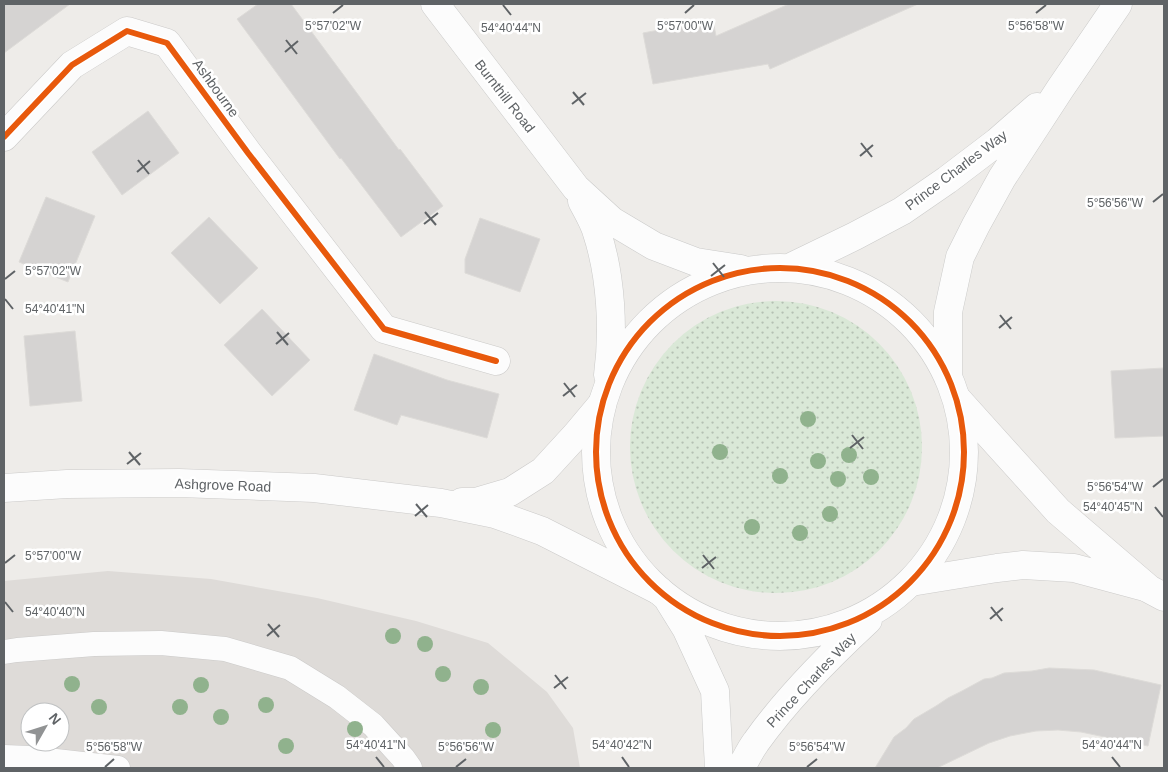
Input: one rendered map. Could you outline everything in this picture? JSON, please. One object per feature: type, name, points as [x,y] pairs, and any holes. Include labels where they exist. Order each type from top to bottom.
[{"type":"street","name":"Burnthill Road","points":[[434,4],[576,188],[612,221],[654,246],[696,262],[744,270]]},
{"type":"street","name":"Prince Charles Way","points":[[952,387],[948,312],[960,257],[1002,178],[1118,4]]},
{"type":"street","name":"Ashbourne","points":[[4,137],[72,65],[126,31],[167,44],[248,153],[384,329],[496,361]]},
{"type":"street","name":"Prince Charles Way","points":[[791,267],[855,236],[902,210],[947,180],[997,142],[1060,89]]},
{"type":"street","name":"Burnthill Road","points":[[576,188],[597,232],[607,276],[611,350],[596,444],[598,485],[610,524],[630,560],[662,593]]},
{"type":"street","points":[[604,395],[628,345],[661,310],[700,285],[744,270],[791,267],[840,277],[884,300],[921,333],[952,387],[1058,510],[1157,593]]},
{"type":"street","points":[[662,593],[708,622],[754,634],[803,635],[850,623],[901,591],[936,552],[953,516],[963,477],[964,438],[952,387]]},
{"type":"street","name":"Ashgrove Road","points":[[441,503],[476,502],[510,492],[543,471],[576,435],[604,395]]},
{"type":"street","name":"Ashgrove Road","points":[[4,488],[67,484],[179,483],[314,488],[441,503],[495,514],[542,531],[662,593]]},
{"type":"street","points":[[901,591],[997,568],[1023,565],[1074,568],[1157,593]]},
{"type":"street","name":"Prince Charles Way","points":[[740,768],[755,743],[784,706],[843,643],[901,591]]},
{"type":"street","points":[[662,593],[686,628],[715,691],[719,768]]},
{"type":"lane","points":[[4,652],[94,644],[161,644],[224,649],[281,665],[290,668],[337,697],[373,725],[410,768]]},
{"type":"lane","points":[[4,757],[118,768]]},
{"type":"shaded area","points":[[108,571],[211,579],[317,598],[416,621],[488,643],[547,692],[573,728],[580,768],[4,768],[4,581]]},
{"type":"green space","points":[[776,301],[818,307],[845,318],[869,334],[889,354],[905,378],[916,405],[922,447],[916,489],[905,516],[889,540],[869,560],[845,576],[818,587],[776,593],[734,587],[707,576],[683,560],[663,540],[647,516],[636,489],[630,447],[636,405],[647,378],[663,354],[683,334],[707,318],[734,307]]},
{"type":"building","points":[[4,4],[70,4],[4,53]]},
{"type":"building","points":[[258,4],[291,4],[443,206],[401,237],[340,159],[237,19]]},
{"type":"building","points":[[789,4],[918,4],[770,69],[768,64],[653,84],[643,33],[713,20],[716,36]]},
{"type":"building","points":[[148,111],[179,153],[122,195],[92,152]]},
{"type":"building","points":[[46,197],[95,216],[68,282],[19,262]]},
{"type":"building","points":[[209,217],[258,268],[220,304],[171,253]]},
{"type":"building","points":[[480,218],[540,239],[520,292],[465,273],[465,259]]},
{"type":"building","points":[[262,309],[310,360],[272,396],[224,345]]},
{"type":"building","points":[[75,331],[82,401],[30,406],[24,336]]},
{"type":"building","points":[[374,354],[447,380],[499,394],[487,438],[401,415],[397,425],[354,410]]},
{"type":"building","points":[[1164,368],[1164,436],[1115,438],[1111,371]]},
{"type":"building","points":[[1049,668],[1094,670],[1161,685],[1148,746],[1081,732],[1036,731],[1010,736],[989,743],[937,768],[875,768],[894,737],[914,719],[948,698],[984,679],[1004,673]]},
{"type":"cycle path","points":[[4,137],[72,65],[127,31],[167,43],[248,153],[384,329],[496,361]]},
{"type":"cycle path","points":[[780,268],[816,272],[850,282],[882,299],[910,322],[933,350],[950,382],[960,416],[964,452],[960,488],[950,522],[933,554],[910,582],[882,605],[850,622],[816,632],[780,636],[744,632],[710,622],[678,605],[650,582],[627,554],[610,522],[600,488],[596,452],[600,416],[610,382],[627,350],[650,322],[678,299],[710,282],[744,272],[780,268]]}]
